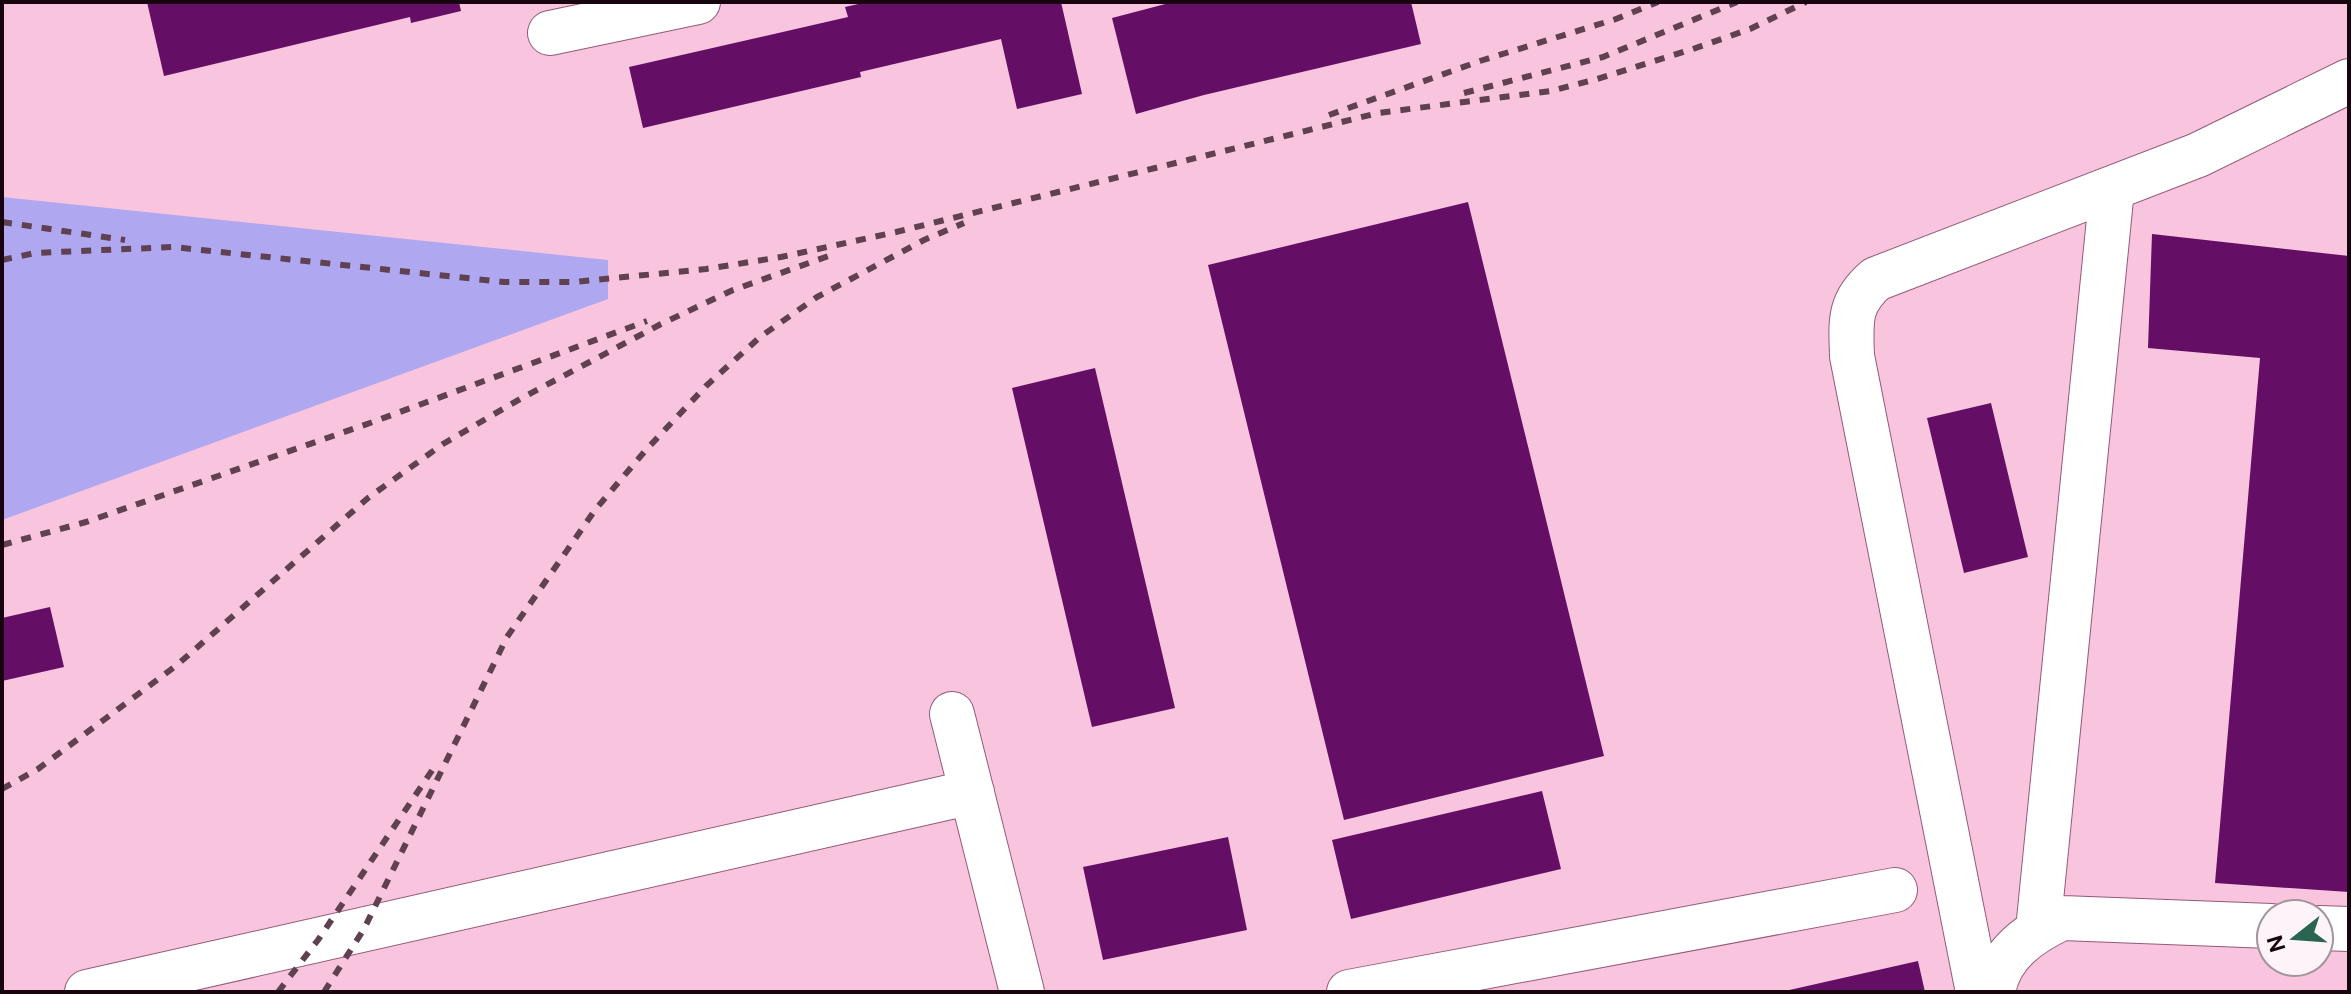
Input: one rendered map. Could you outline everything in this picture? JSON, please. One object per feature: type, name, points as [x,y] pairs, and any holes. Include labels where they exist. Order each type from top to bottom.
[{"type":"lane","points":[[574,20],[698,2]]},
{"type":"lane","points":[[1978,992],[1852,356],[1853,308],[1862,291],[1876,279],[2198,155],[2349,81]]},
{"type":"lane","points":[[2038,930],[2112,189]]},
{"type":"lane","points":[[952,714],[1022,992]]},
{"type":"lane","points":[[87,992],[972,792]]},
{"type":"lane","points":[[1349,992],[1895,890]]},
{"type":"lane","points":[[1993,992],[2011,951],[2038,930],[2062,918],[2255,925]]},
{"type":"shaded area","points":[[2,197],[608,260],[608,299],[2,520]]},
{"type":"building","points":[[147,2],[459,2],[461,11],[411,23],[410,17],[164,76]]},
{"type":"building","points":[[867,2],[1061,2],[1082,94],[1017,109],[1001,39],[860,72],[861,77],[643,128],[629,67],[848,17],[845,7]]},
{"type":"building","points":[[1173,2],[1411,2],[1421,44],[1136,114],[1112,18]]},
{"type":"building","points":[[1468,202],[1604,756],[1344,820],[1208,265]]},
{"type":"building","points":[[2152,234],[2349,256],[2349,892],[2215,883],[2260,358],[2148,348]]},
{"type":"building","points":[[1095,368],[1175,708],[1092,727],[1012,388]]},
{"type":"building","points":[[1991,403],[2028,557],[1964,573],[1927,418]]},
{"type":"building","points":[[50,607],[64,667],[2,681],[2,618]]},
{"type":"building","points":[[1542,791],[1561,869],[1351,919],[1332,840]]},
{"type":"building","points":[[1228,837],[1247,930],[1103,960],[1083,867]]},
{"type":"building","points":[[1918,961],[1925,992],[1785,992],[1785,991]]},
{"type":"railway","points":[[1329,115],[1480,61],[1616,19],[1658,2]]},
{"type":"railway","points":[[1464,93],[1603,57],[1737,2]]},
{"type":"railway","points":[[2,260],[35,253],[173,247],[504,282],[574,282],[706,269],[781,257],[896,232],[1378,113],[1551,91],[1693,49],[1750,29],[1806,2]]},
{"type":"railway","points":[[2,222],[125,240]]},
{"type":"railway","points":[[324,992],[364,929],[507,637],[595,510],[706,386],[760,337],[817,297],[924,240],[964,223]]},
{"type":"railway","points":[[2,789],[38,769],[177,665],[368,498],[443,444],[661,324],[733,290],[837,253]]},
{"type":"railway","points":[[2,545],[86,522],[370,423],[647,321]]},
{"type":"railway","points":[[278,992],[318,940],[433,769]]}]
